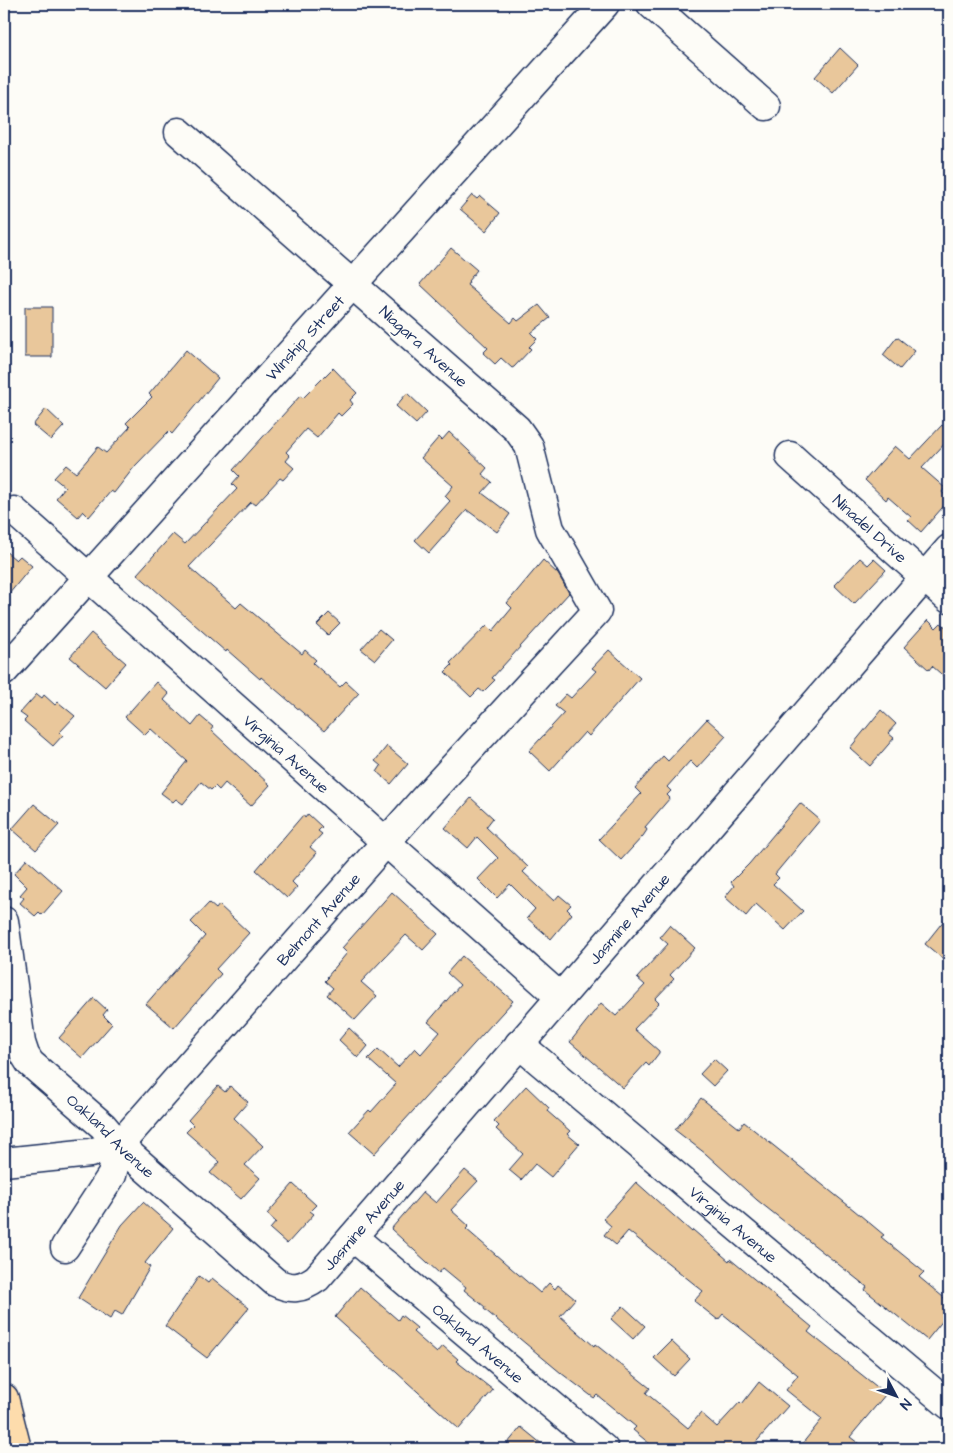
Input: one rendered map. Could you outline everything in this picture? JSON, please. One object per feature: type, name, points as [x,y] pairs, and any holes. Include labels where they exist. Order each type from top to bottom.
[{"type":"highway","points":[[4,1398],[17,1449]]},
{"type":"street","name":"Winship Street","points":[[4,671],[606,4]]},
{"type":"street","points":[[651,4],[766,106]]},
{"type":"street","name":"Niagara Avenue","points":[[178,132],[517,428],[529,446],[550,529],[597,611]]},
{"type":"street","name":"Ninadel Drive","points":[[790,456],[949,599]]},
{"type":"street","name":"Virginia Avenue","points":[[14,511],[560,997]]},
{"type":"street","name":"Jasmine Avenue","points":[[306,1286],[317,1278],[353,1237],[949,549]]},
{"type":"street","name":"Belmont Avenue","points":[[65,1247],[112,1175],[119,1145],[386,843],[597,611]]},
{"type":"street","name":"Oakland Avenue","points":[[4,921],[21,1043],[30,1063],[103,1126],[119,1145],[275,1282],[286,1287],[306,1286]]},
{"type":"street","name":"Virginia Avenue","points":[[519,1044],[949,1405]]},
{"type":"street","points":[[6,1162],[90,1153],[119,1145]]},
{"type":"street","name":"Oakland Avenue","points":[[353,1237],[604,1449]]},
{"type":"building","points":[[840,48],[858,65],[833,93],[815,77]]},
{"type":"building","points":[[472,195],[477,199],[480,196],[500,213],[486,231],[460,209]]},
{"type":"building","points":[[451,248],[477,270],[467,285],[511,323],[515,318],[518,321],[539,305],[550,318],[531,333],[537,339],[529,347],[531,349],[514,367],[512,368],[501,358],[495,364],[483,353],[488,348],[420,284]]},
{"type":"building","points":[[25,307],[52,307],[52,357],[25,357]]},
{"type":"building","points":[[897,337],[915,351],[900,369],[883,355]]},
{"type":"building","points":[[186,350],[218,378],[172,434],[169,431],[135,466],[114,493],[111,491],[89,517],[83,511],[78,517],[56,498],[65,487],[54,478],[66,465],[76,473],[98,447],[106,453],[130,427],[126,423],[152,397],[149,394]]},
{"type":"building","points":[[333,368],[357,393],[350,400],[353,404],[341,416],[338,413],[317,438],[306,429],[286,452],[290,456],[286,461],[294,468],[283,480],[280,478],[255,505],[251,502],[189,567],[236,608],[241,603],[302,654],[305,650],[316,660],[313,663],[340,687],[346,681],[359,693],[324,731],[261,677],[260,679],[227,650],[226,652],[137,574],[173,534],[185,544],[237,489],[232,484],[239,476],[233,470],[300,396],[303,398]]},
{"type":"building","points":[[407,393],[427,412],[416,424],[396,406]]},
{"type":"building","points":[[46,409],[64,426],[51,440],[33,425]]},
{"type":"building","points":[[942,425],[949,432],[949,439],[922,468],[945,488],[942,492],[949,500],[921,532],[908,520],[911,517],[888,497],[886,500],[865,480],[895,446],[910,459]]},
{"type":"building","points":[[449,432],[487,468],[482,474],[492,482],[482,493],[510,514],[497,532],[467,510],[429,553],[415,540],[450,501],[445,496],[453,486],[421,458],[439,437],[442,440]]},
{"type":"building","points":[[4,550],[16,560],[20,556],[32,566],[4,600]]},
{"type":"building","points":[[860,558],[868,565],[874,559],[886,570],[854,604],[834,585]]},
{"type":"building","points":[[543,560],[558,574],[569,593],[492,678],[495,680],[483,692],[479,689],[471,697],[445,672],[452,665],[450,663],[487,625],[493,631],[512,608],[507,603]]},
{"type":"building","points":[[329,613],[340,623],[328,635],[317,625]]},
{"type":"building","points":[[928,620],[936,628],[941,623],[949,630],[949,681],[932,666],[929,670],[904,647]]},
{"type":"building","points":[[379,629],[392,640],[375,660],[361,649]]},
{"type":"building","points":[[91,633],[126,663],[105,687],[70,657]]},
{"type":"building","points":[[609,650],[640,678],[589,736],[585,732],[550,771],[529,751],[564,713],[555,706],[566,694],[571,698],[596,671],[592,668]]},
{"type":"building","points":[[156,682],[169,694],[164,700],[192,726],[200,716],[213,727],[211,730],[270,785],[251,806],[225,783],[219,790],[215,786],[211,790],[201,782],[183,804],[176,799],[173,802],[161,793],[187,761],[151,729],[145,735],[125,717]]},
{"type":"building","points":[[37,694],[42,698],[44,695],[55,705],[58,702],[75,716],[60,732],[63,735],[53,746],[24,721],[27,718],[20,713]]},
{"type":"building","points":[[881,710],[896,724],[888,733],[894,738],[870,766],[850,748]]},
{"type":"building","points":[[707,719],[726,736],[697,768],[690,761],[667,787],[671,791],[667,795],[670,798],[645,827],[647,830],[643,836],[621,860],[599,839],[641,794],[635,788],[663,756],[668,761]]},
{"type":"building","points":[[387,746],[408,764],[391,784],[377,772],[381,766],[375,761]]},
{"type":"building","points":[[471,798],[493,818],[486,827],[528,867],[523,872],[554,901],[559,895],[571,905],[567,909],[572,914],[551,939],[527,918],[535,909],[510,884],[497,898],[478,879],[498,858],[477,837],[468,848],[445,828]]},
{"type":"building","points":[[800,803],[820,820],[775,874],[779,878],[773,884],[803,911],[785,930],[756,904],[746,916],[725,897],[734,886],[731,882],[749,864]]},
{"type":"building","points":[[34,804],[59,825],[36,850],[12,829]]},
{"type":"building","points":[[308,814],[322,827],[318,831],[322,834],[310,847],[317,853],[292,882],[297,887],[287,898],[256,870],[303,815],[305,818]]},
{"type":"building","points":[[27,859],[63,891],[42,915],[39,912],[35,916],[20,903],[24,898],[20,895],[27,887],[14,874]]},
{"type":"building","points":[[392,892],[438,934],[423,950],[406,935],[361,982],[377,996],[355,1020],[327,995],[333,988],[325,981],[347,953],[342,948]]},
{"type":"building","points":[[209,903],[216,909],[219,905],[249,933],[216,969],[221,974],[174,1028],[146,1004],[205,936],[191,922]]},
{"type":"building","points":[[949,914],[949,964],[925,944]]},
{"type":"building","points":[[670,925],[695,948],[670,975],[674,979],[655,999],[659,1003],[634,1029],[659,1053],[649,1066],[646,1063],[623,1088],[570,1042],[601,1003],[616,1016],[645,985],[637,978],[668,944],[660,937]]},
{"type":"building","points":[[462,956],[513,1001],[374,1154],[349,1132],[369,1110],[371,1112],[396,1084],[368,1059],[378,1049],[398,1067],[415,1048],[421,1054],[440,1032],[428,1022],[460,985],[447,973]]},
{"type":"building","points":[[94,998],[107,1010],[103,1015],[112,1024],[82,1058],[59,1038]]},
{"type":"building","points":[[349,1028],[368,1046],[358,1058],[339,1040]]},
{"type":"building","points":[[714,1059],[727,1071],[713,1086],[700,1074]]},
{"type":"building","points":[[218,1086],[225,1092],[230,1086],[248,1102],[234,1118],[263,1146],[245,1165],[260,1178],[241,1199],[210,1173],[220,1162],[186,1132],[193,1125],[188,1120]]},
{"type":"building","points":[[526,1086],[549,1108],[547,1111],[570,1131],[567,1134],[579,1144],[551,1177],[535,1164],[521,1180],[509,1170],[523,1154],[496,1129],[499,1126],[494,1121]]},
{"type":"building","points":[[701,1098],[739,1128],[744,1122],[884,1235],[881,1237],[924,1272],[919,1277],[949,1302],[949,1313],[927,1340],[865,1290],[867,1287],[757,1200],[706,1154],[675,1130]]},
{"type":"building","points":[[465,1170],[478,1181],[451,1210],[469,1226],[466,1229],[540,1293],[549,1283],[555,1289],[558,1285],[575,1299],[560,1316],[594,1346],[595,1344],[650,1388],[646,1393],[688,1428],[701,1413],[717,1427],[740,1402],[742,1404],[759,1382],[788,1406],[750,1449],[656,1449],[633,1430],[636,1427],[597,1395],[594,1398],[561,1373],[484,1309],[485,1307],[464,1290],[466,1287],[443,1268],[439,1273],[391,1229],[423,1192],[436,1203]]},
{"type":"building","points":[[636,1182],[692,1232],[693,1230],[729,1261],[730,1259],[812,1327],[808,1332],[886,1394],[850,1437],[866,1449],[798,1449],[822,1419],[786,1390],[798,1375],[723,1314],[718,1320],[694,1301],[703,1291],[628,1231],[616,1245],[604,1235],[611,1226],[603,1219]]},
{"type":"building","points":[[293,1184],[316,1205],[310,1211],[314,1214],[287,1244],[270,1229],[276,1222],[267,1214]]},
{"type":"building","points":[[143,1202],[173,1228],[145,1263],[150,1267],[122,1315],[115,1311],[110,1319],[78,1298],[122,1225]]},
{"type":"building","points":[[199,1276],[208,1283],[212,1278],[249,1308],[207,1358],[165,1326]]},
{"type":"building","points":[[360,1287],[398,1320],[401,1315],[417,1328],[413,1332],[437,1353],[443,1346],[458,1359],[456,1361],[493,1390],[459,1429],[335,1317]]},
{"type":"building","points":[[623,1306],[645,1326],[633,1339],[611,1319]]},
{"type":"building","points":[[671,1341],[690,1359],[674,1376],[654,1358]]},
{"type":"building","points":[[521,1427],[548,1449],[503,1449]]}]
